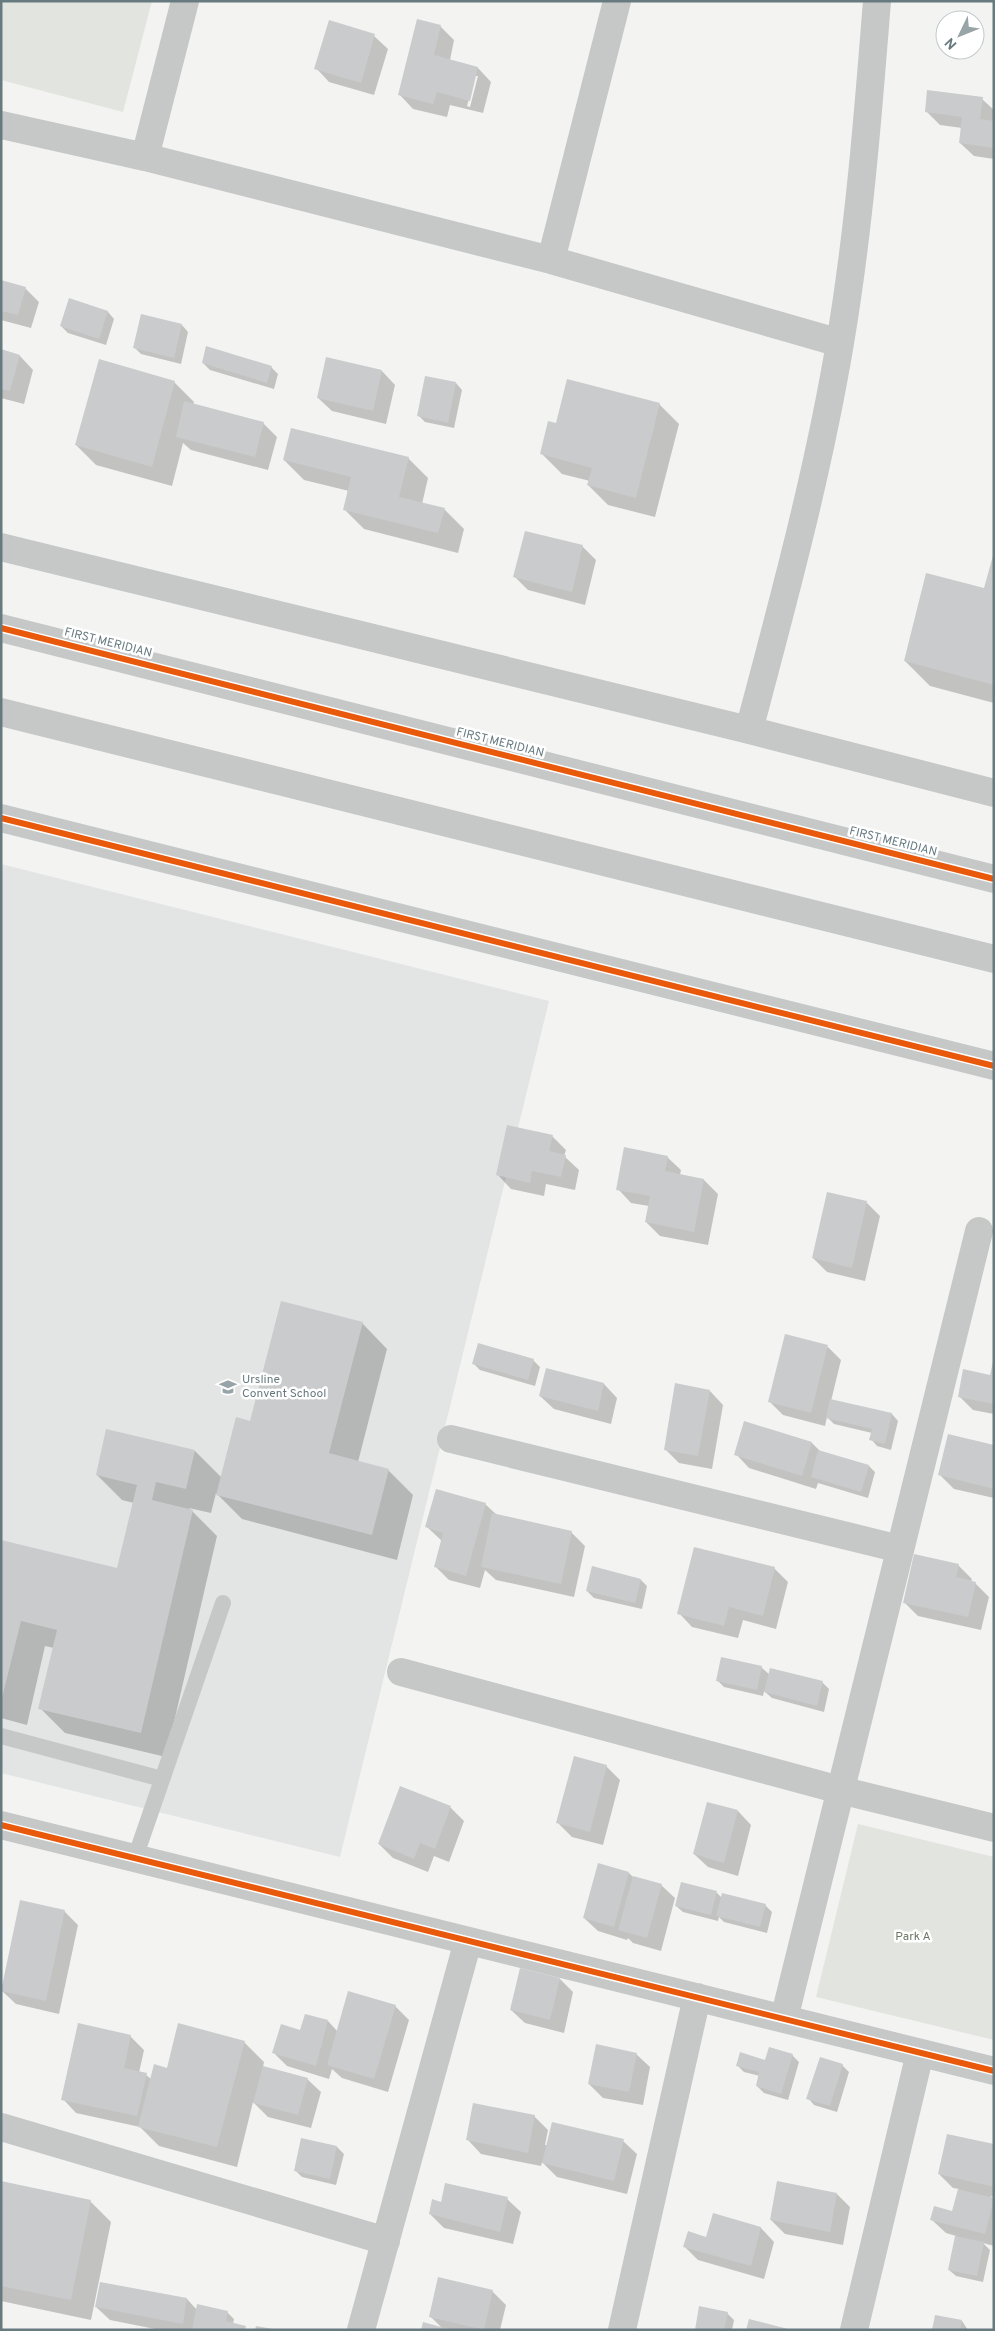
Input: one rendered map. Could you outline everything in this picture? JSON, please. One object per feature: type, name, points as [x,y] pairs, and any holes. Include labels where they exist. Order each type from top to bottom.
[{"type":"street","points":[[145,157],[185,1]]},
{"type":"street","points":[[551,260],[617,1]]},
{"type":"street","points":[[749,730],[806,515],[840,343],[866,137],[877,1]]},
{"type":"street","points":[[1,125],[145,157],[551,260],[840,343]]},
{"type":"street","points":[[1,547],[749,730],[994,793]]},
{"type":"street","name":"FIRST MERIDIAN","points":[[1,628],[994,879]]},
{"type":"street","points":[[1,712],[994,959]]},
{"type":"street","points":[[1,818],[994,1066]]},
{"type":"street","points":[[784,2019],[979,1231]]},
{"type":"street","points":[[451,1439],[900,1549]]},
{"type":"street","points":[[401,1672],[840,1790],[994,1828]]},
{"type":"street","points":[[1,1825],[994,2071]]},
{"type":"street","points":[[361,2330],[468,1941]]},
{"type":"street","points":[[622,2330],[697,1997]]},
{"type":"street","points":[[854,2330],[920,2053]]},
{"type":"street","points":[[1,2127],[386,2241]]},
{"type":"lane","points":[[135,1858],[223,1603]]},
{"type":"lane","points":[[1,1736],[162,1779]]},
{"type":"shaded area","name":"Ursline Convent School","points":[[1,864],[549,1001],[340,1857],[1,1773]]},
{"type":"green space","points":[[1,1],[152,1],[123,112],[1,80]]},
{"type":"green space","name":"Park A","points":[[858,1824],[994,1857],[994,2040],[816,1997]]},
{"type":"building","points":[[417,19],[441,25],[434,55],[478,67],[470,101],[437,92],[433,104],[398,95]]},
{"type":"building","points":[[329,20],[375,34],[361,83],[314,69]]},
{"type":"building","points":[[927,90],[983,97],[980,119],[994,121],[994,148],[959,143],[962,117],[925,112]]},
{"type":"building","points":[[1,280],[26,287],[18,315],[1,311]]},
{"type":"building","points":[[69,298],[108,311],[99,339],[60,326]]},
{"type":"building","points":[[141,314],[182,324],[174,358],[133,348]]},
{"type":"building","points":[[206,346],[272,366],[267,383],[202,363]]},
{"type":"building","points":[[1,349],[20,355],[10,391],[1,389]]},
{"type":"building","points":[[326,357],[382,370],[373,411],[317,398]]},
{"type":"building","points":[[99,359],[175,381],[152,467],[75,445]]},
{"type":"building","points":[[425,376],[456,382],[448,423],[417,416]]},
{"type":"building","points":[[567,379],[660,403],[636,498],[587,485],[592,468],[540,454],[548,421],[556,423]]},
{"type":"building","points":[[184,401],[264,422],[255,457],[176,437]]},
{"type":"building","points":[[291,428],[409,457],[399,497],[445,508],[438,533],[343,510],[351,477],[283,460]]},
{"type":"building","points":[[525,531],[583,545],[572,592],[513,577]]},
{"type":"building","points":[[994,552],[994,685],[904,661],[926,573],[984,588]]},
{"type":"building","points":[[507,1125],[553,1135],[549,1151],[566,1155],[561,1177],[532,1171],[530,1183],[496,1175]]},
{"type":"building","points":[[624,1147],[668,1156],[665,1171],[704,1179],[694,1232],[645,1222],[650,1196],[616,1190]]},
{"type":"building","points":[[827,1192],[867,1201],[852,1268],[812,1258]]},
{"type":"building","points":[[281,1301],[363,1322],[329,1453],[389,1469],[372,1535],[216,1495],[236,1417],[250,1421]]},
{"type":"building","points":[[785,1334],[828,1345],[811,1413],[768,1402]]},
{"type":"building","points":[[478,1343],[534,1359],[528,1380],[472,1364]]},
{"type":"building","points":[[993,1362],[994,1404],[958,1397],[963,1369],[990,1375]]},
{"type":"building","points":[[546,1368],[604,1383],[598,1411],[539,1396]]},
{"type":"building","points":[[675,1383],[710,1390],[698,1456],[664,1450]]},
{"type":"building","points":[[830,1399],[892,1413],[885,1444],[869,1440],[872,1429],[826,1418]]},
{"type":"building","points":[[744,1421],[812,1442],[802,1476],[734,1455]]},
{"type":"building","points":[[106,1429],[195,1450],[186,1489],[156,1482],[152,1500],[193,1510],[141,1733],[38,1709],[57,1630],[21,1621],[1,1702],[1,1540],[117,1568],[137,1485],[96,1475]]},
{"type":"building","points":[[948,1434],[994,1445],[994,1489],[938,1475]]},
{"type":"building","points":[[818,1450],[869,1465],[861,1492],[811,1477]]},
{"type":"building","points":[[436,1489],[486,1503],[466,1576],[434,1567],[443,1533],[425,1527]]},
{"type":"building","points":[[492,1513],[572,1531],[561,1584],[481,1567]]},
{"type":"building","points":[[694,1547],[775,1567],[763,1616],[729,1607],[724,1626],[677,1614]]},
{"type":"building","points":[[914,1554],[959,1564],[956,1577],[976,1582],[968,1617],[903,1603]]},
{"type":"building","points":[[592,1566],[641,1579],[635,1603],[586,1591]]},
{"type":"building","points":[[721,1657],[762,1666],[757,1690],[716,1681]]},
{"type":"building","points":[[770,1668],[823,1681],[817,1706],[764,1692]]},
{"type":"building","points":[[574,1756],[607,1765],[590,1832],[556,1823]]},
{"type":"building","points":[[400,1786],[451,1806],[435,1849],[420,1843],[414,1859],[378,1844]]},
{"type":"building","points":[[707,1802],[738,1810],[724,1863],[693,1854]]},
{"type":"building","points":[[598,1863],[629,1872],[614,1927],[583,1918]]},
{"type":"building","points":[[633,1876],[662,1884],[647,1938],[618,1930]]},
{"type":"building","points":[[681,1882],[717,1891],[711,1915],[675,1906]]},
{"type":"building","points":[[722,1893],[766,1904],[760,1927],[716,1916]]},
{"type":"building","points":[[20,1900],[65,1910],[46,2001],[1,1991]]},
{"type":"building","points":[[520,1968],[560,1978],[550,2020],[510,2010]]},
{"type":"building","points":[[348,1991],[396,2005],[374,2079],[327,2065]]},
{"type":"building","points":[[305,2014],[328,2020],[316,2066],[272,2053],[281,2024],[300,2030]]},
{"type":"building","points":[[78,2023],[131,2035],[124,2068],[147,2073],[137,2116],[61,2100]]},
{"type":"building","points":[[178,2023],[245,2041],[217,2147],[138,2127],[154,2064],[167,2068]]},
{"type":"building","points":[[596,2044],[637,2053],[629,2092],[588,2084]]},
{"type":"building","points":[[769,2047],[793,2054],[781,2094],[756,2086],[759,2072],[736,2066],[740,2052],[765,2060]]},
{"type":"building","points":[[820,2057],[843,2064],[830,2106],[806,2099]]},
{"type":"building","points":[[263,2066],[308,2078],[298,2115],[253,2103]]},
{"type":"building","points":[[473,2103],[535,2115],[528,2153],[466,2140]]},
{"type":"building","points":[[552,2122],[624,2139],[614,2181],[542,2163]]},
{"type":"building","points":[[947,2134],[994,2144],[994,2187],[938,2174]]},
{"type":"building","points":[[301,2138],[337,2146],[330,2179],[294,2171]]},
{"type":"building","points":[[1,2181],[91,2200],[71,2300],[1,2286]]},
{"type":"building","points":[[777,2181],[837,2193],[830,2232],[770,2220]]},
{"type":"building","points":[[445,2183],[508,2197],[500,2232],[429,2214],[432,2199],[441,2202]]},
{"type":"building","points":[[958,2189],[994,2198],[985,2234],[930,2220],[934,2206],[952,2211]]},
{"type":"building","points":[[713,2213],[761,2227],[751,2266],[683,2247],[688,2231],[706,2237]]},
{"type":"building","points":[[955,2236],[984,2242],[977,2276],[948,2270]]},
{"type":"building","points":[[438,2277],[493,2290],[484,2330],[429,2317]]},
{"type":"building","points":[[100,2282],[187,2298],[183,2324],[95,2307]]},
{"type":"building","points":[[197,2304],[228,2311],[226,2321],[246,2326],[245,2330],[192,2330]]},
{"type":"building","points":[[699,2306],[728,2312],[724,2330],[695,2330]]},
{"type":"building","points":[[935,2315],[962,2320],[960,2330],[932,2330]]},
{"type":"building","points":[[749,2319],[788,2329],[746,2330]]},
{"type":"building","points":[[423,2322],[448,2329],[448,2330],[421,2330]]},
{"type":"building","points":[[256,2326],[273,2329],[273,2330],[255,2330]]},
{"type":"cycle path","points":[[1,628],[994,879]]},
{"type":"cycle path","points":[[1,818],[994,1066]]},
{"type":"cycle path","points":[[1,1825],[994,2071]]},
{"type":"place","name":"Ursline Convent School","points":[[228,1387]]}]
